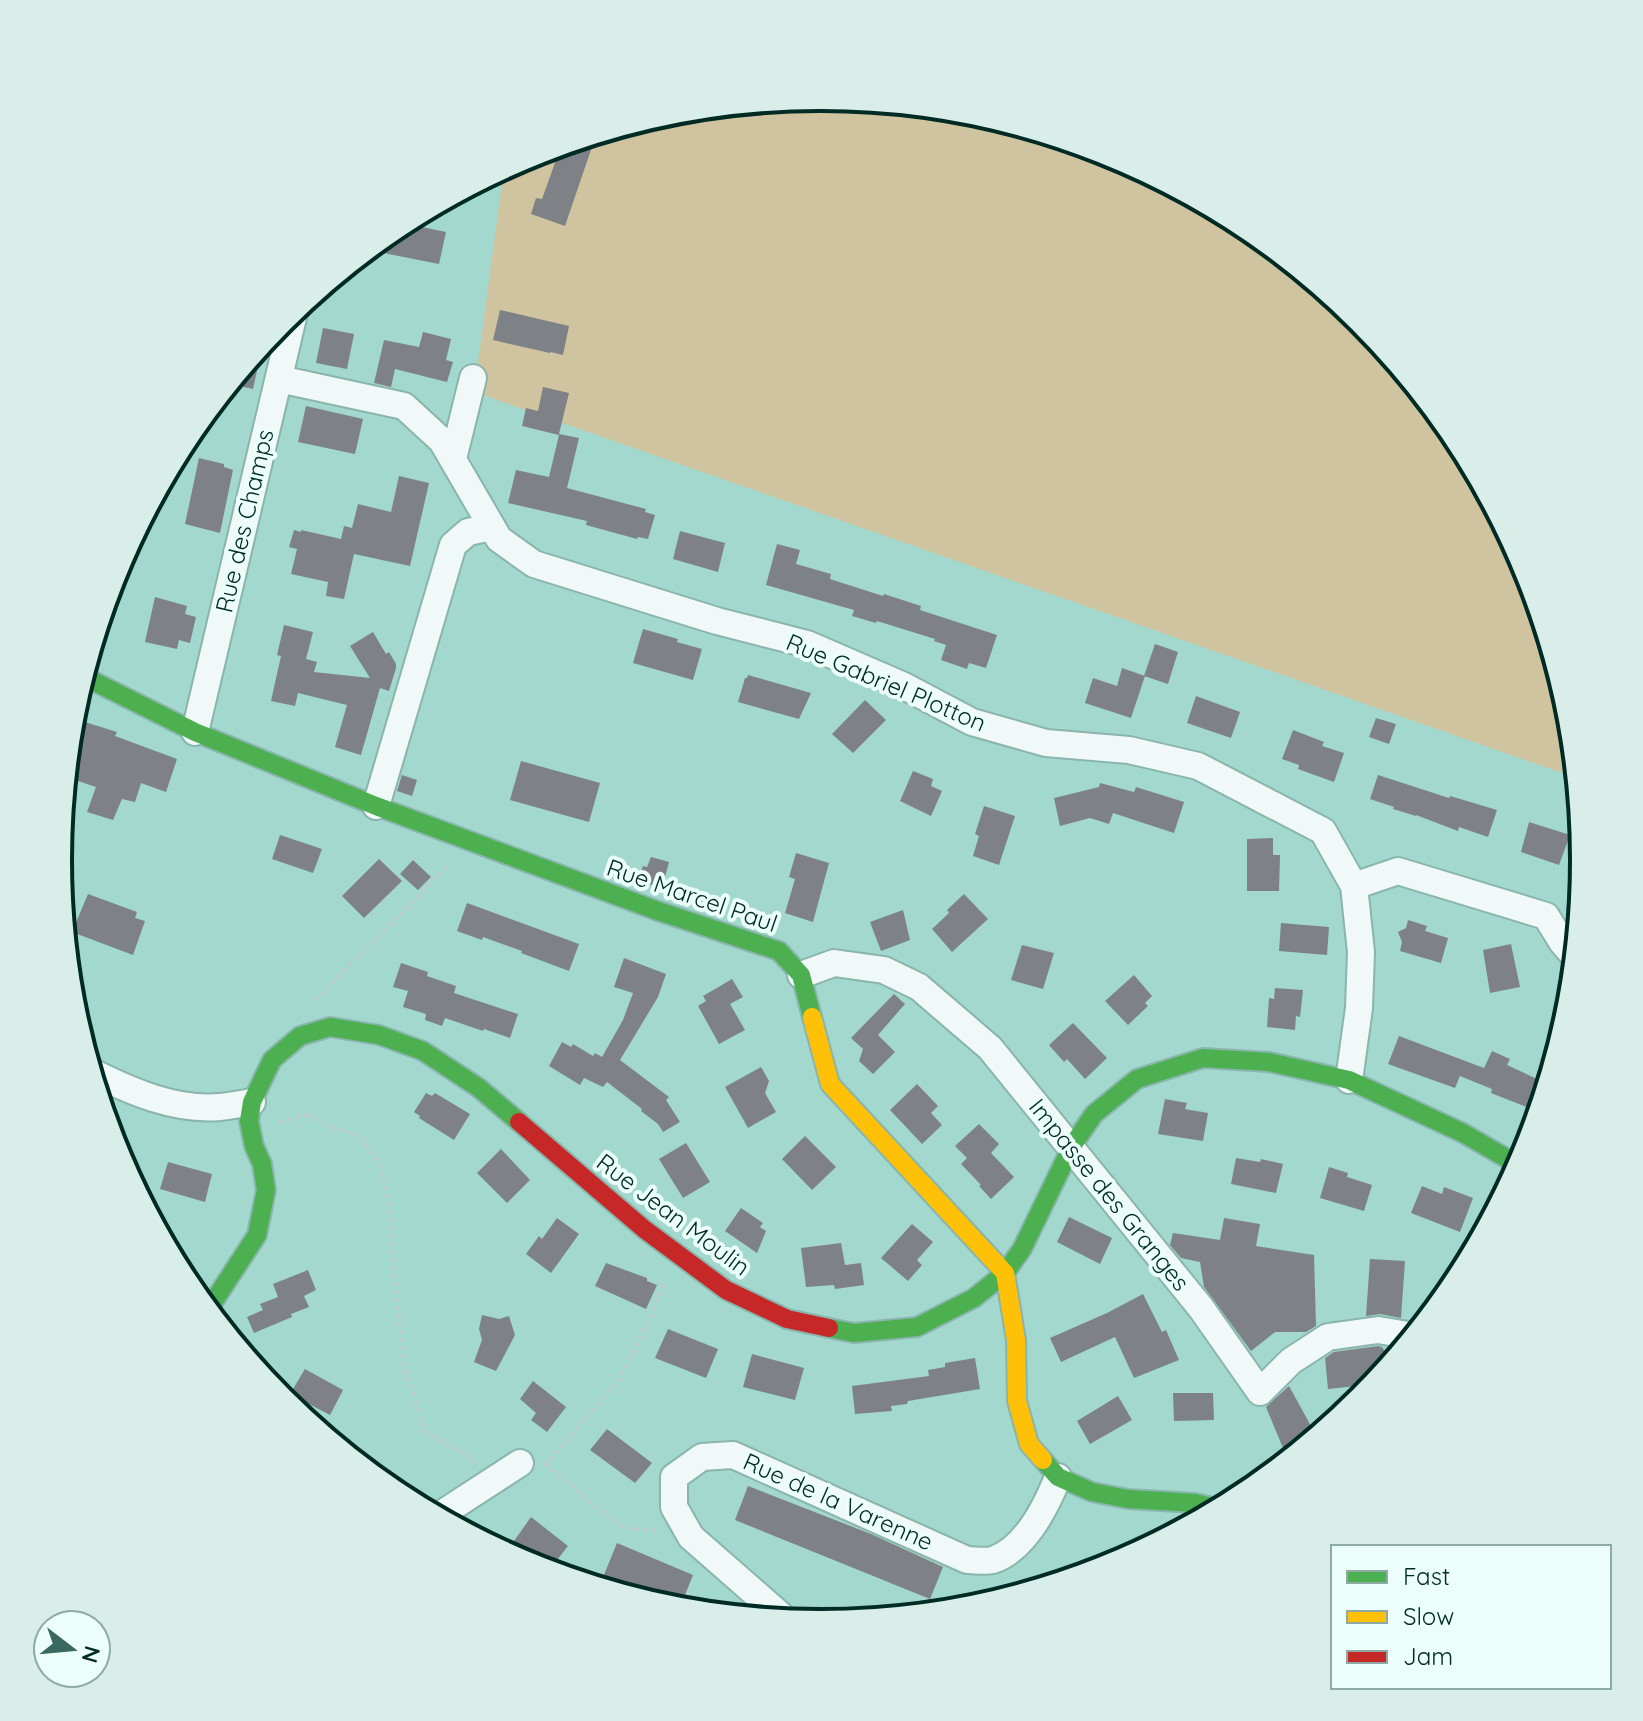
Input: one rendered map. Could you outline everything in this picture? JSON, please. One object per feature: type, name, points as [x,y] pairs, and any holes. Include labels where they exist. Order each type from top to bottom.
[{"type":"street","name":"Rue des Champs","points":[[195,732],[289,334]]},
{"type":"street","points":[[453,459],[473,378]]},
{"type":"street","name":"Rue Gabriel Plotton","points":[[279,379],[404,406],[442,441],[499,539],[534,564],[717,621],[807,644],[904,686],[972,722],[1046,743],[1129,750],[1198,766],[1323,831],[1354,886],[1361,952],[1359,1008],[1349,1080]]},
{"type":"street","points":[[376,806],[453,545],[468,532],[492,527]]},
{"type":"street","name":"Rue Marcel Paul","points":[[94,682],[195,732],[376,806],[658,911],[779,951],[801,975]]},
{"type":"street","points":[[1354,886],[1398,871],[1546,916],[1566,947]]},
{"type":"street","name":"Impasse des Granges","points":[[801,975],[834,963],[884,970],[919,987],[990,1048],[1201,1308],[1260,1392],[1291,1361],[1328,1337],[1378,1330],[1400,1337]]},
{"type":"street","points":[[801,975],[830,1084],[1005,1273],[1016,1340],[1017,1401],[1029,1444],[1058,1477],[1092,1492],[1128,1499],[1204,1505]]},
{"type":"street","name":"Rue Jean Moulin","points":[[252,1102],[272,1060],[300,1036],[330,1027],[379,1035],[423,1051],[479,1088],[644,1229],[726,1290],[787,1319],[854,1333],[917,1327],[974,1298],[1005,1273],[1022,1249],[1071,1149],[1094,1114],[1137,1079],[1203,1058],[1269,1062],[1349,1080],[1463,1133],[1509,1159]]},
{"type":"street","points":[[105,1078],[170,1103],[218,1107],[252,1102],[249,1121],[266,1190],[257,1235],[215,1300]]},
{"type":"street","name":"Rue de la Varenne","points":[[772,1608],[691,1537],[674,1507],[674,1477],[702,1457],[733,1455],[967,1560],[990,1561],[1014,1550],[1047,1506],[1058,1477]]},
{"type":"street","points":[[447,1510],[494,1479],[533,1463]]},
{"type":"path","points":[[312,1033],[307,1008],[472,843]]},
{"type":"path","points":[[251,1131],[309,1114],[329,1126],[360,1136],[380,1163],[389,1205],[406,1373],[427,1433],[469,1457],[494,1479]]},
{"type":"path","points":[[677,1253],[653,1312],[619,1379],[533,1463],[627,1528],[660,1531],[681,1520]]},
{"type":"shaded area","points":[[822,111],[919,117],[968,125],[1062,151],[1153,188],[1238,237],[1316,297],[1385,366],[1416,404],[1471,486],[1514,574],[1545,667],[1557,714],[1566,774],[474,392],[502,183],[535,168],[581,151],[675,125],[724,117]]},
{"type":"building","points":[[592,148],[565,226],[531,214],[536,198],[542,199],[556,160]]},
{"type":"building","points":[[421,227],[446,232],[439,264],[383,253]]},
{"type":"building","points":[[500,310],[569,326],[563,355],[493,340]]},
{"type":"building","points":[[323,328],[354,334],[347,369],[316,363]]},
{"type":"building","points":[[423,332],[451,339],[446,360],[453,362],[447,382],[395,369],[391,387],[374,383],[384,340],[419,347]]},
{"type":"building","points":[[258,366],[253,389],[241,386]]},
{"type":"building","points":[[543,387],[569,393],[559,434],[579,438],[567,488],[646,509],[645,512],[655,515],[648,539],[637,539],[586,525],[587,521],[508,503],[516,470],[549,477],[559,435],[522,426],[526,408],[538,411]]},
{"type":"building","points":[[306,406],[363,419],[355,454],[298,442]]},
{"type":"building","points":[[199,458],[224,464],[224,467],[233,470],[220,533],[185,524]]},
{"type":"building","points":[[399,476],[429,483],[410,566],[354,554],[344,599],[326,596],[328,582],[291,574],[297,549],[289,547],[294,530],[341,539],[344,526],[352,528],[358,504],[391,512]]},
{"type":"building","points":[[680,531],[725,543],[718,572],[673,559]]},
{"type":"building","points":[[777,544],[800,550],[796,564],[831,574],[830,579],[921,606],[920,610],[997,635],[986,668],[969,663],[967,669],[941,660],[946,645],[935,639],[852,616],[854,610],[766,585]]},
{"type":"building","points":[[155,597],[187,606],[185,614],[196,617],[190,643],[179,640],[177,649],[145,642]]},
{"type":"building","points":[[284,625],[313,632],[306,659],[317,662],[314,672],[370,678],[350,646],[373,632],[386,654],[389,652],[396,668],[389,691],[380,688],[361,755],[335,747],[347,705],[298,693],[295,706],[271,701]]},
{"type":"building","points":[[643,629],[702,649],[693,680],[633,663]]},
{"type":"building","points":[[1155,644],[1178,652],[1168,684],[1144,676]]},
{"type":"building","points":[[1122,668],[1145,676],[1131,718],[1085,703],[1093,678],[1117,686]]},
{"type":"building","points":[[748,675],[811,693],[799,719],[738,702]]},
{"type":"building","points":[[1196,696],[1240,712],[1231,738],[1187,723]]},
{"type":"building","points":[[865,700],[886,720],[853,753],[832,734]]},
{"type":"building","points":[[1376,718],[1396,724],[1389,744],[1369,737]]},
{"type":"building","points":[[85,722],[117,732],[115,736],[177,759],[166,792],[141,783],[135,802],[122,799],[113,820],[87,812],[96,787],[77,781]]},
{"type":"building","points":[[1293,730],[1324,742],[1322,746],[1344,753],[1334,782],[1298,769],[1299,765],[1282,759]]},
{"type":"building","points":[[521,761],[600,783],[589,822],[510,800]]},
{"type":"building","points":[[913,771],[933,779],[931,786],[942,791],[931,816],[900,801]]},
{"type":"building","points":[[402,775],[417,780],[412,796],[397,791]]},
{"type":"building","points":[[1378,775],[1497,810],[1488,837],[1459,827],[1458,831],[1370,799]]},
{"type":"building","points":[[1100,783],[1134,792],[1136,787],[1184,802],[1174,833],[1113,813],[1109,824],[1090,818],[1060,826],[1054,798],[1099,787]]},
{"type":"building","points":[[984,806],[1015,816],[999,865],[973,856],[979,836],[975,834]]},
{"type":"building","points":[[1529,822],[1570,835],[1559,865],[1521,852]]},
{"type":"building","points":[[280,835],[322,849],[313,873],[272,859]]},
{"type":"building","points":[[1273,838],[1273,855],[1280,855],[1279,891],[1247,891],[1247,839]]},
{"type":"building","points":[[796,853],[829,863],[813,922],[785,913],[795,879],[789,877]]},
{"type":"building","points":[[651,857],[669,862],[662,889],[638,880],[643,866],[647,867]]},
{"type":"building","points":[[379,859],[402,881],[364,918],[342,896]]},
{"type":"building","points":[[413,860],[431,877],[418,890],[400,874]]},
{"type":"building","points":[[88,894],[137,912],[135,918],[145,921],[133,955],[76,933],[75,924]]},
{"type":"building","points":[[964,894],[988,919],[952,952],[932,929]]},
{"type":"building","points":[[467,903],[579,944],[569,971],[483,937],[482,940],[457,931]]},
{"type":"building","points":[[903,910],[910,940],[881,951],[870,922]]},
{"type":"building","points":[[1408,920],[1427,926],[1425,931],[1448,938],[1441,963],[1400,951],[1402,942],[1398,932],[1406,928]]},
{"type":"building","points":[[1281,923],[1329,927],[1327,955],[1279,951]]},
{"type":"building","points":[[1511,944],[1520,987],[1490,993],[1483,950]]},
{"type":"building","points":[[1022,945],[1054,953],[1043,989],[1011,980]]},
{"type":"building","points":[[624,958],[666,974],[658,997],[620,1060],[669,1097],[666,1100],[680,1122],[663,1132],[642,1109],[607,1082],[603,1087],[584,1078],[580,1085],[549,1066],[562,1042],[602,1057],[623,1020],[633,993],[614,987]]},
{"type":"building","points":[[401,963],[456,986],[454,993],[518,1014],[510,1038],[445,1018],[442,1026],[425,1020],[426,1014],[403,1007],[408,991],[393,987]]},
{"type":"building","points":[[1134,975],[1152,996],[1145,1003],[1148,1006],[1128,1025],[1105,1001]]},
{"type":"building","points":[[732,979],[743,997],[730,1004],[745,1030],[719,1044],[698,1006],[706,1001],[703,996]]},
{"type":"building","points":[[1275,988],[1303,990],[1295,1030],[1267,1027],[1269,998],[1274,999]]},
{"type":"building","points":[[894,994],[905,1004],[878,1035],[895,1052],[873,1074],[859,1061],[863,1049],[851,1038]]},
{"type":"building","points":[[1073,1023],[1107,1058],[1085,1079],[1049,1045]]},
{"type":"building","points":[[1399,1036],[1484,1068],[1492,1051],[1510,1059],[1507,1065],[1538,1079],[1528,1108],[1460,1076],[1455,1088],[1388,1064]]},
{"type":"building","points":[[761,1067],[769,1081],[765,1093],[776,1112],[748,1128],[725,1087]]},
{"type":"building","points":[[917,1084],[938,1106],[931,1113],[942,1125],[922,1144],[890,1110]]},
{"type":"building","points":[[426,1093],[432,1096],[435,1093],[470,1114],[454,1140],[414,1112]]},
{"type":"building","points":[[1165,1099],[1187,1103],[1185,1109],[1208,1113],[1203,1141],[1158,1134]]},
{"type":"building","points":[[979,1124],[999,1144],[991,1153],[1014,1177],[991,1199],[961,1164],[967,1158],[955,1146]]},
{"type":"building","points":[[805,1136],[836,1167],[812,1190],[782,1159]]},
{"type":"building","points":[[686,1143],[710,1182],[683,1198],[659,1159]]},
{"type":"building","points":[[501,1149],[530,1180],[507,1203],[477,1173]]},
{"type":"building","points":[[1236,1158],[1283,1164],[1276,1193],[1231,1184]]},
{"type":"building","points":[[168,1162],[212,1174],[205,1202],[160,1189]]},
{"type":"building","points":[[1329,1167],[1372,1185],[1364,1211],[1320,1198]]},
{"type":"building","points":[[1422,1186],[1442,1194],[1444,1187],[1473,1198],[1460,1232],[1411,1213]]},
{"type":"building","points":[[741,1208],[763,1223],[760,1227],[766,1231],[757,1253],[725,1231]]},
{"type":"building","points":[[1069,1217],[1112,1238],[1100,1264],[1057,1242]]},
{"type":"building","points":[[557,1218],[579,1234],[551,1273],[526,1254]]},
{"type":"building","points":[[1224,1218],[1260,1224],[1256,1246],[1314,1255],[1316,1326],[1306,1332],[1275,1332],[1251,1351],[1204,1287],[1200,1262],[1181,1258],[1170,1245],[1173,1233],[1220,1240]]},
{"type":"building","points":[[912,1224],[933,1242],[917,1260],[922,1265],[908,1281],[881,1258]]},
{"type":"building","points":[[841,1243],[845,1265],[861,1263],[864,1285],[835,1289],[834,1285],[806,1287],[801,1248]]},
{"type":"building","points":[[1370,1259],[1405,1261],[1401,1318],[1380,1314],[1366,1316]]},
{"type":"building","points":[[606,1263],[647,1278],[647,1281],[657,1285],[646,1309],[595,1286]]},
{"type":"building","points":[[308,1270],[316,1290],[304,1296],[309,1307],[254,1333],[247,1317],[263,1310],[260,1304],[278,1297],[273,1284]]},
{"type":"building","points":[[1143,1294],[1162,1332],[1166,1330],[1179,1360],[1134,1378],[1115,1337],[1061,1362],[1050,1338]]},
{"type":"building","points":[[482,1315],[499,1319],[509,1316],[515,1335],[496,1371],[474,1362],[482,1340],[479,1329]]},
{"type":"building","points":[[668,1329],[718,1349],[706,1378],[655,1358]]},
{"type":"building","points":[[1378,1346],[1386,1354],[1355,1386],[1328,1389],[1325,1358],[1334,1352]]},
{"type":"building","points":[[752,1354],[804,1368],[795,1400],[743,1387]]},
{"type":"building","points":[[975,1358],[980,1389],[908,1401],[907,1404],[891,1406],[892,1411],[855,1414],[852,1386],[929,1376],[928,1370],[945,1367],[945,1363]]},
{"type":"building","points":[[305,1369],[343,1390],[330,1415],[303,1401],[292,1390]]},
{"type":"building","points":[[533,1381],[566,1407],[547,1432],[531,1420],[536,1413],[520,1399]]},
{"type":"building","points":[[1289,1386],[1312,1427],[1284,1450],[1266,1407]]},
{"type":"building","points":[[1173,1393],[1213,1393],[1214,1420],[1174,1421]]},
{"type":"building","points":[[1118,1396],[1132,1420],[1090,1444],[1077,1421]]},
{"type":"building","points":[[607,1429],[652,1463],[635,1483],[590,1450]]},
{"type":"building","points":[[748,1486],[871,1534],[943,1567],[930,1599],[735,1520]]},
{"type":"building","points":[[531,1517],[568,1546],[556,1561],[514,1541]]},
{"type":"building","points":[[617,1543],[693,1575],[684,1597],[603,1577]]},
{"type":"traffic: fast","points":[[94,682],[195,732],[376,806],[658,911],[779,951],[801,975],[812,1017]]},
{"type":"traffic: fast","points":[[215,1300],[257,1235],[266,1190],[249,1121],[252,1102],[272,1060],[300,1036],[330,1027],[379,1035],[423,1051],[479,1088],[519,1122]]},
{"type":"traffic: fast","points":[[829,1328],[854,1333],[917,1327],[974,1298],[1005,1273],[1022,1249],[1072,1146],[1094,1114],[1137,1079],[1203,1058],[1269,1062],[1349,1080],[1463,1133],[1509,1159]]},
{"type":"traffic: fast","points":[[1043,1460],[1058,1477],[1092,1492],[1128,1499],[1204,1505]]},
{"type":"traffic: slow","points":[[812,1017],[830,1084],[1005,1273],[1016,1340],[1017,1401],[1029,1444],[1043,1460]]},
{"type":"traffic: jam","points":[[519,1122],[644,1229],[726,1290],[787,1319],[829,1328]]}]
